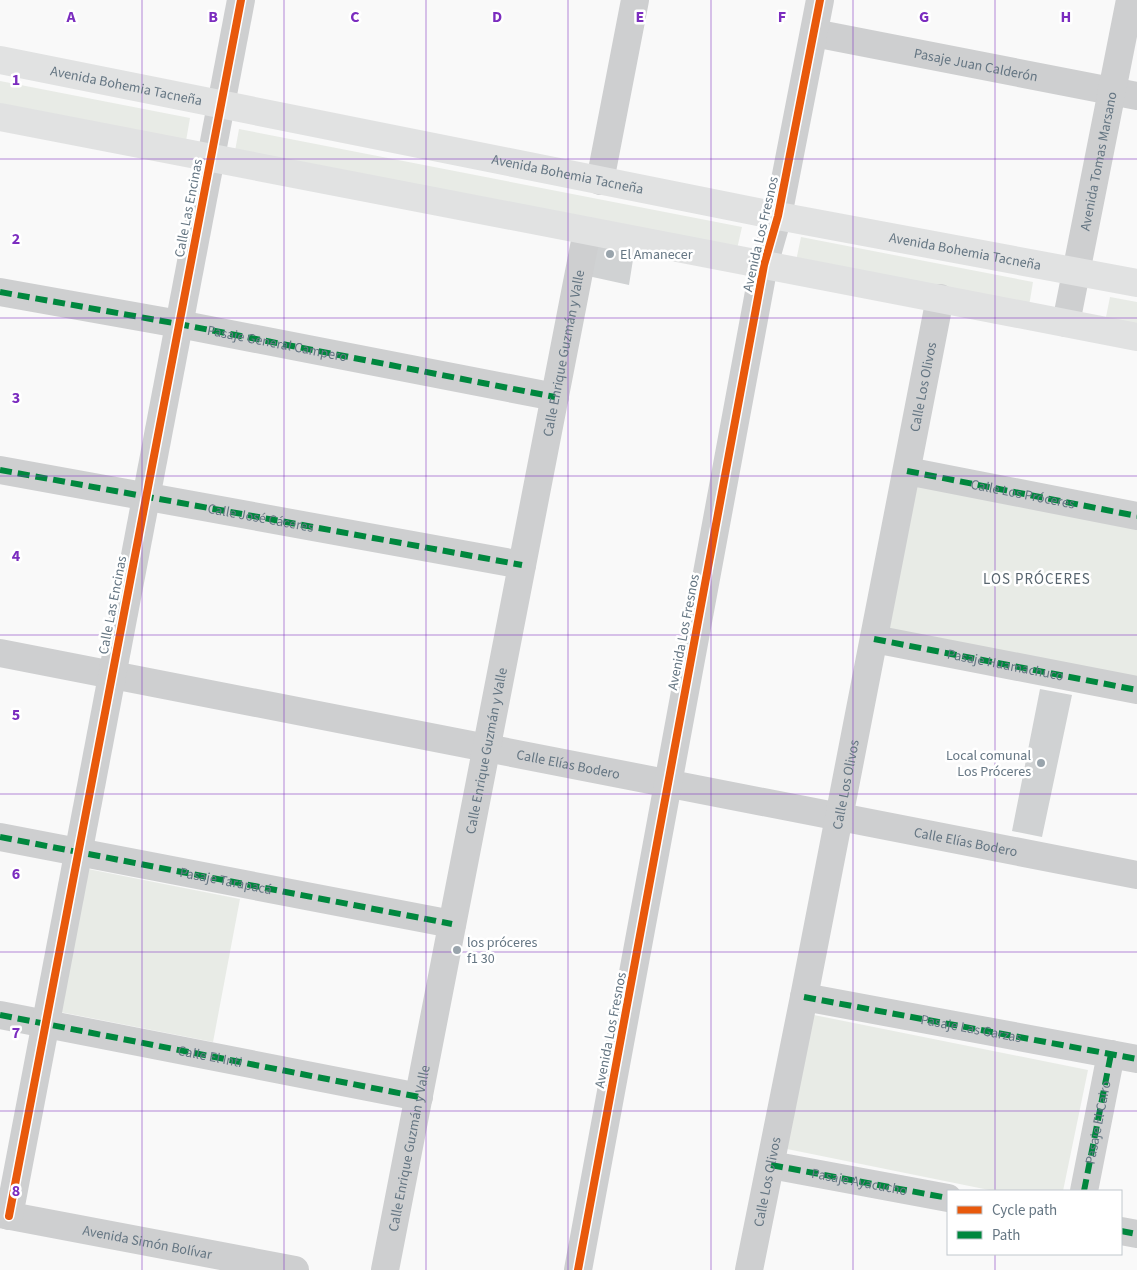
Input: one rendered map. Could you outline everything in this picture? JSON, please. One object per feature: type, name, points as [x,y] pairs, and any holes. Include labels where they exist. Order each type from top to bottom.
[{"type":"main road","name":"Avenida Bohemia Tacneña","points":[[0,60],[778,216],[1137,282]]},
{"type":"main road","points":[[0,117],[1137,337]]},
{"type":"street","name":"Calle Las Encinas","points":[[4,1215],[45,1024],[241,0]]},
{"type":"street","points":[[600,181],[635,0]]},
{"type":"street","name":"Avenida Los Fresnos","points":[[578,1270],[764,265],[778,216],[820,0]]},
{"type":"street","name":"Avenida Tomas Marsano","points":[[1066,323],[1077,271],[1124,94],[1130,0]]},
{"type":"street","name":"Pasaje Juan Calderón","points":[[814,33],[1124,94]]},
{"type":"street","name":"Calle Enrique Guzmán y Valle","points":[[385,1270],[587,231]]},
{"type":"street","name":"Pasaje General Campero","points":[[0,292],[179,324],[555,397]]},
{"type":"street","name":"Calle Los Olivos","points":[[749,1270],[940,298]]},
{"type":"street","name":"Calle José Cáceres","points":[[0,470],[522,565]]},
{"type":"street","name":"Calle Los Próceres","points":[[907,471],[1137,516]]},
{"type":"street","name":"Pasaje Huamachuco","points":[[874,639],[1137,690]]},
{"type":"street","name":"Calle Elías Bodero","points":[[0,653],[1137,874]]},
{"type":"street","name":"Pasaje Tarapacá","points":[[0,837],[452,924]]},
{"type":"street","name":"Pasaje Las Garzas","points":[[804,997],[1124,1056]]},
{"type":"street","name":"Calle El Inti","points":[[0,1015],[419,1096]]},
{"type":"street","name":"Pasaje El Cairo","points":[[1084,1190],[1124,1056]]},
{"type":"street","name":"Pasaje Ayacucho","points":[[771,1164],[947,1198]]},
{"type":"street","name":"Avenida Simón Bolívar","points":[[4,1215],[171,1258],[295,1270]]},
{"type":"street","points":[[1122,1231],[1137,1234]]},
{"type":"shaded area","points":[[0,81],[190,118],[186,141],[0,105]]},
{"type":"shaded area","points":[[239,129],[742,227],[737,249],[235,151]]},
{"type":"shaded area","points":[[801,237],[1033,282],[1029,306],[796,261]]},
{"type":"shaded area","points":[[1110,297],[1137,302],[1137,328],[1105,322]]},
{"type":"shaded area","points":[[918,481],[1137,522],[1137,680],[888,635]]},
{"type":"shaded area","points":[[88,869],[240,899],[213,1042],[60,1012]]},
{"type":"shaded area","points":[[814,1015],[1088,1070],[1063,1190],[989,1190],[787,1149]]},
{"type":"building","points":[[604,243],[635,247],[629,285],[588,276],[590,252]]},
{"type":"building","name":"Local comunal Los Próceres","points":[[1040,689],[1072,695],[1042,837],[1012,831]]},
{"type":"marked path","points":[[0,292],[179,324],[555,397]]},
{"type":"marked path","points":[[0,470],[522,565]]},
{"type":"marked path","points":[[907,471],[1137,516]]},
{"type":"marked path","points":[[874,639],[1137,690]]},
{"type":"marked path","points":[[0,837],[452,924]]},
{"type":"marked path","points":[[804,997],[1137,1059]]},
{"type":"marked path","points":[[0,1015],[419,1097]]},
{"type":"marked path","points":[[1084,1190],[1111,1054]]},
{"type":"marked path","points":[[771,1165],[947,1198]]},
{"type":"marked path","points":[[1122,1231],[1137,1234]]},
{"type":"cycle path","points":[[9,1216],[241,0]]},
{"type":"cycle path","points":[[578,1270],[764,265],[778,216],[820,0]]},
{"type":"place","name":"El Amanecer","points":[[610,254]]},
{"type":"place","name":"Local comunal Los Próceres","points":[[1041,763]]},
{"type":"place","name":"los próceres f1 30","points":[[457,950]]},
{"type":"district","name":"LOS PRÓCERES","points":[[1037,579]]}]
